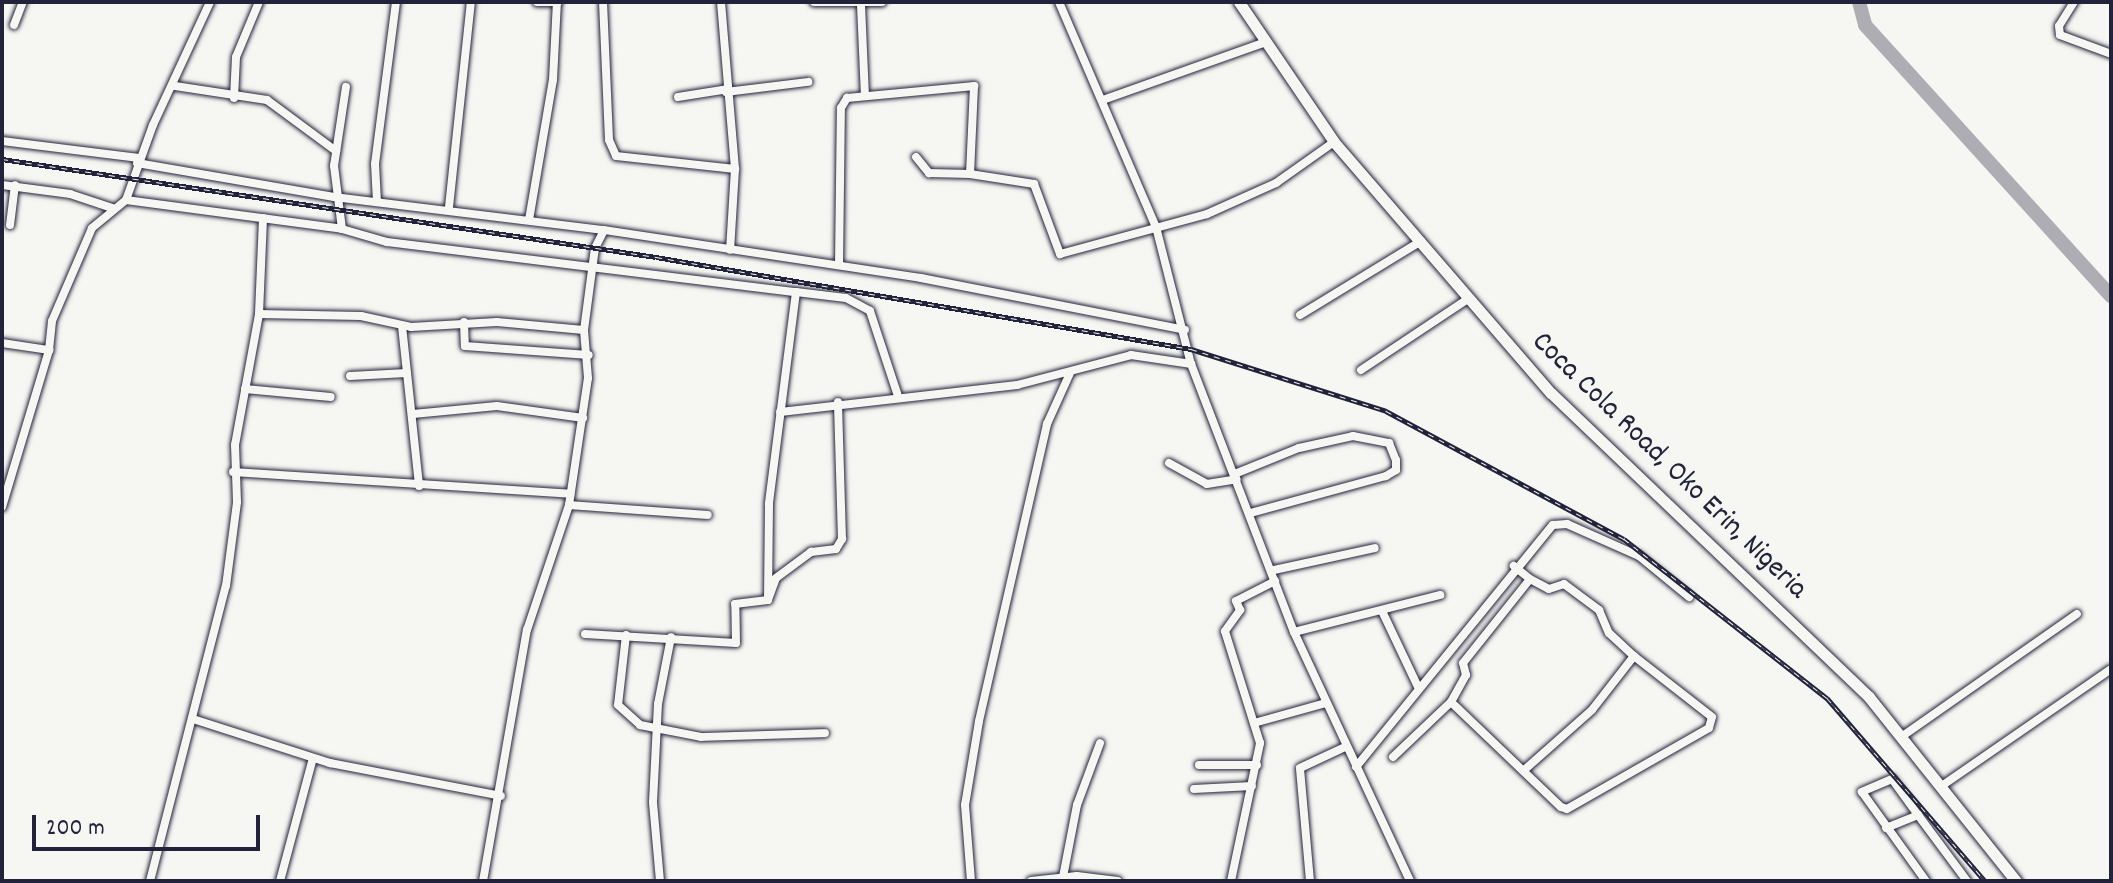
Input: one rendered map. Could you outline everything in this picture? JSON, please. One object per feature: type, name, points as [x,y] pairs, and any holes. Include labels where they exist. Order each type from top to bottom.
[{"type":"street","points":[[14,25],[23,2]]},
{"type":"street","points":[[126,200],[138,160],[175,86],[210,2]]},
{"type":"street","points":[[234,98],[236,57],[259,2]]},
{"type":"street","points":[[377,202],[375,164],[396,2]]},
{"type":"street","points":[[449,207],[471,2]]},
{"type":"street","points":[[529,220],[553,80],[558,2],[537,2]]},
{"type":"street","points":[[603,2],[609,140],[616,156],[735,169]]},
{"type":"street","points":[[721,2],[735,169],[730,250]]},
{"type":"street","points":[[814,2],[861,5],[882,2]]},
{"type":"street","points":[[1059,2],[1156,227],[1185,330],[1191,364],[1274,570],[1275,581],[1294,632],[1410,881]]},
{"type":"street","name":"Coca Cola Road, Oko Erin, Nigeria","points":[[1239,2],[1263,43],[1334,142],[1551,393],[1802,629],[1904,735],[2016,881]]},
{"type":"street","points":[[2074,2],[2059,26],[2060,35],[2111,54]]},
{"type":"street","points":[[861,5],[865,95]]},
{"type":"street","points":[[1103,100],[1263,43]]},
{"type":"street","points":[[678,97],[808,82]]},
{"type":"street","points":[[175,86],[277,105],[311,139],[336,151]]},
{"type":"street","points":[[839,265],[841,108],[847,98],[974,86],[970,174]]},
{"type":"street","points":[[342,229],[334,197],[336,151],[346,87]]},
{"type":"street","points":[[2,141],[138,160],[334,197],[449,207],[839,265],[1185,330]]},
{"type":"street","points":[[916,157],[929,173],[970,174],[1034,184],[1060,254],[1252,195],[1334,142]]},
{"type":"street","points":[[2,185],[15,185],[112,208]]},
{"type":"street","points":[[10,225],[15,185]]},
{"type":"street","points":[[2,507],[49,350],[52,321],[92,228],[112,208],[126,200],[342,229],[387,242],[593,263],[846,298],[870,311],[898,396]]},
{"type":"street","points":[[150,881],[196,720],[226,586],[237,502],[233,472],[259,314],[263,218]]},
{"type":"street","points":[[483,881],[501,796],[527,630],[569,505],[589,355],[584,330],[593,263],[604,230]]},
{"type":"street","points":[[1300,315],[1421,241]]},
{"type":"street","points":[[768,600],[766,552],[796,292]]},
{"type":"street","points":[[1361,370],[1468,299]]},
{"type":"street","points":[[259,314],[361,316],[398,320],[402,326],[419,486]]},
{"type":"street","points":[[402,326],[464,322],[584,330]]},
{"type":"street","points":[[464,322],[465,346],[589,355]]},
{"type":"street","points":[[2,343],[49,350]]},
{"type":"street","points":[[780,412],[838,402],[1049,380],[1131,355],[1191,364]]},
{"type":"street","points":[[350,376],[407,373]]},
{"type":"street","points":[[971,881],[965,805],[973,750],[1058,394],[1070,373]]},
{"type":"street","points":[[1049,380],[1058,394]]},
{"type":"street","points":[[245,389],[331,397]]},
{"type":"street","points":[[768,600],[776,578],[811,552],[836,549],[842,539],[838,402]]},
{"type":"street","points":[[413,414],[497,406],[583,418]]},
{"type":"street","points":[[1169,463],[1207,484],[1237,476],[1299,448],[1353,436],[1389,443],[1396,460],[1396,470],[1386,476],[1251,513]]},
{"type":"street","points":[[233,472],[570,494]]},
{"type":"street","points":[[569,505],[708,515]]},
{"type":"street","points":[[1356,767],[1514,566],[1553,525],[1567,524],[1639,556],[1689,597]]},
{"type":"street","points":[[1274,570],[1375,548]]},
{"type":"street","points":[[1451,702],[1561,807],[1574,809],[1713,723],[1709,712],[1634,656],[1609,633],[1599,610],[1564,584],[1549,589],[1514,566]]},
{"type":"street","points":[[1393,757],[1451,702],[1466,675],[1463,663],[1530,579]]},
{"type":"street","points":[[1231,881],[1260,743],[1225,631],[1240,610],[1236,601],[1275,581]]},
{"type":"street","points":[[1294,632],[1440,595]]},
{"type":"street","points":[[585,634],[671,637],[730,646],[738,640],[735,604],[768,600]]},
{"type":"street","points":[[1382,611],[1419,689]]},
{"type":"street","points":[[1904,735],[2077,614]]},
{"type":"street","points":[[626,635],[618,705],[656,732],[825,733]]},
{"type":"street","points":[[660,881],[653,802],[656,732],[671,637]]},
{"type":"street","points":[[1523,771],[1592,710],[1634,656]]},
{"type":"street","points":[[1943,785],[2111,669]]},
{"type":"street","points":[[1254,723],[1326,703]]},
{"type":"street","points":[[196,720],[313,758],[501,796]]},
{"type":"street","points":[[1063,877],[1077,805],[1100,743]]},
{"type":"street","points":[[1310,881],[1300,768],[1345,747]]},
{"type":"street","points":[[280,881],[313,758]]},
{"type":"street","points":[[1199,765],[1257,765]]},
{"type":"street","points":[[1926,881],[1862,792],[1885,778],[1902,788],[1967,881]]},
{"type":"street","points":[[1194,789],[1252,786]]},
{"type":"street","points":[[1886,828],[1918,815]]},
{"type":"street","points":[[1031,881],[1063,877],[1118,881]]},
{"type":"waterway","points":[[1859,2],[1865,25],[2111,296]]},
{"type":"railway","points":[[2,159],[656,257],[1191,349],[1386,411],[1624,539],[1827,698],[1985,881]]}]
